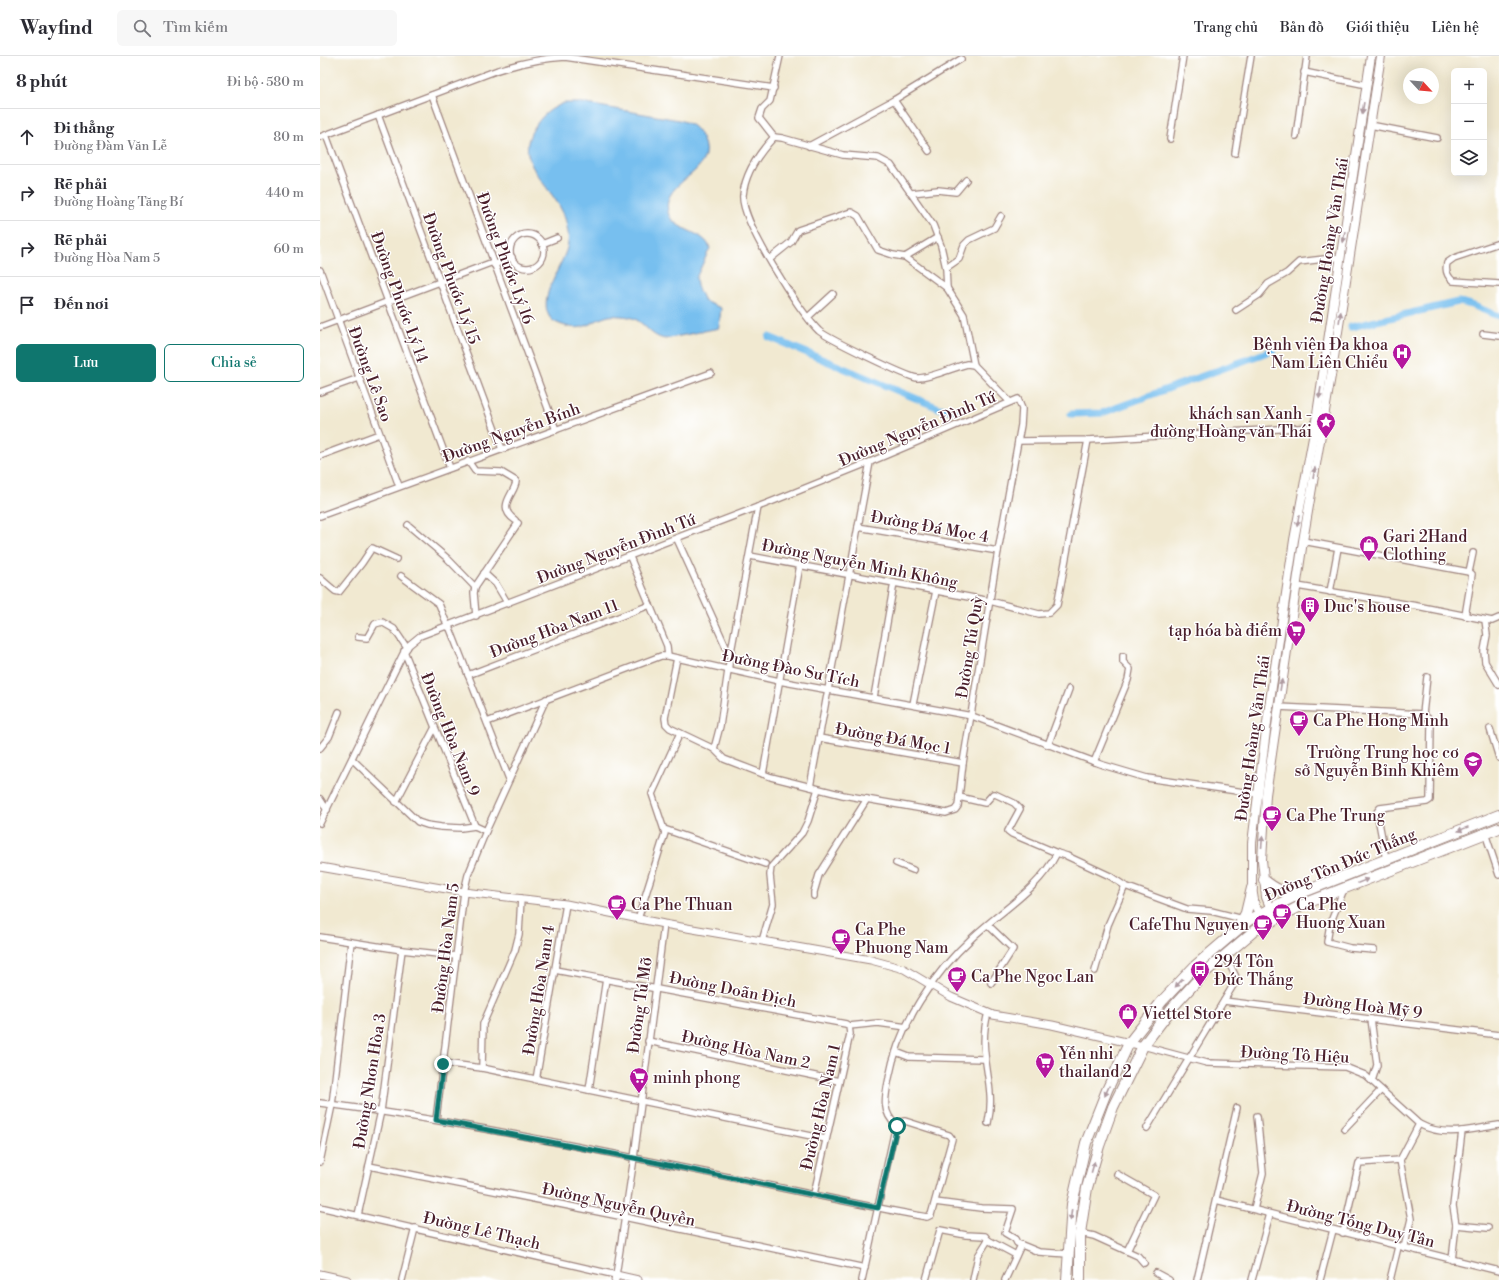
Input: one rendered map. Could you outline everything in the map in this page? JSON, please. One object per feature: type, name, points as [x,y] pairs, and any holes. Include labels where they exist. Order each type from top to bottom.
[{"type":"highway","name":"Đường Tôn Đức Thắng","points":[[1067,1280],[1072,1204],[1086,1143],[1105,1095],[1129,1043],[1163,1000],[1195,966],[1234,933],[1260,914],[1301,893],[1499,815]]},
{"type":"highway","name":"Đường Tôn Đức Thắng","points":[[1080,1280],[1080,1232],[1087,1188],[1099,1146],[1113,1107],[1143,1046],[1172,1008],[1203,974],[1255,930],[1304,904],[1499,828]]},
{"type":"highway","points":[[1264,880],[1276,890],[1289,894],[1301,893]]},
{"type":"highway","points":[[1234,933],[1246,913],[1252,888]]},
{"type":"highway","points":[[1086,1143],[1099,1146]]},
{"type":"main road","name":"Đường Hoàng Văn Thái","points":[[1275,919],[1266,897],[1261,847],[1278,707],[1328,367],[1341,257],[1371,56]]},
{"type":"main road","name":"Đường Hoàng Văn Thái","points":[[1266,924],[1255,906],[1252,888],[1252,843],[1269,707],[1294,540],[1328,367],[1381,56]]},
{"type":"street","points":[[780,56],[770,101],[762,109],[759,118],[774,137],[843,155],[878,158],[891,165],[933,225],[938,237],[946,268],[947,288]]},
{"type":"street","points":[[1170,139],[1183,56]]},
{"type":"street","points":[[1234,153],[1251,56]]},
{"type":"street","points":[[1296,136],[1307,56]]},
{"type":"street","points":[[320,137],[512,66],[541,57],[565,57],[774,88]]},
{"type":"street","points":[[809,146],[894,100],[961,59]]},
{"type":"street","points":[[1304,72],[1367,85]]},
{"type":"street","name":"Đường Phước Lý 16","points":[[432,95],[556,430]]},
{"type":"street","points":[[894,100],[930,151]]},
{"type":"street","name":"Đường Phước Lý 15","points":[[378,115],[502,449]]},
{"type":"street","points":[[1370,125],[1437,138]]},
{"type":"street","name":"Đường Phước Lý 14","points":[[326,135],[450,468]]},
{"type":"street","points":[[774,137],[758,154],[746,182],[742,196],[744,212],[754,233],[798,304],[819,331],[837,342],[917,378],[967,364],[974,366],[1010,402]]},
{"type":"street","points":[[912,193],[938,190],[956,192],[966,180]]},
{"type":"street","points":[[770,259],[791,242],[798,230],[851,212],[858,216],[878,250],[893,255],[905,256],[947,288],[964,315],[974,366]]},
{"type":"street","points":[[946,268],[959,259],[964,245],[969,240],[994,228],[1001,216]]},
{"type":"street","points":[[532,234],[537,237],[542,244],[542,257],[535,265],[524,267],[515,262],[512,257],[511,247],[516,238],[521,235],[532,234]]},
{"type":"street","points":[[905,256],[938,237]]},
{"type":"street","points":[[542,244],[558,238]]},
{"type":"street","points":[[1499,243],[1454,258],[1447,263],[1446,272],[1453,281],[1499,284]]},
{"type":"street","points":[[320,327],[439,282],[512,257]]},
{"type":"street","points":[[1236,310],[1259,294],[1268,284],[1287,273],[1299,262],[1341,257]]},
{"type":"street","name":"Đường Lê Sao","points":[[320,270],[399,486]]},
{"type":"street","points":[[808,317],[833,294]]},
{"type":"street","points":[[1483,334],[1499,336]]},
{"type":"street","name":"Đường Nguyễn Bính","points":[[320,516],[711,373]]},
{"type":"street","points":[[320,392],[359,378]]},
{"type":"street","name":"Đường Nguyễn Đình Tứ","points":[[320,823],[406,650],[420,636],[448,627],[758,507],[870,462],[1018,399]]},
{"type":"street","name":"Đường Tú Quỳ","points":[[677,658],[665,720],[667,726],[714,749],[724,759],[763,774],[818,789],[946,813],[955,810],[959,797],[963,763],[972,716],[998,551],[1018,441],[1022,409],[1018,399]]},
{"type":"street","points":[[1018,441],[1088,440],[1315,427]]},
{"type":"street","points":[[320,456],[379,434]]},
{"type":"street","name":"Đường Nguyễn Minh Không","points":[[750,556],[990,601],[1039,614],[1049,613],[1057,606],[1088,440]]},
{"type":"street","points":[[468,461],[475,471],[500,472],[516,481],[507,501],[508,512],[516,521],[475,587],[474,593],[476,616]]},
{"type":"street","points":[[810,787],[870,462]]},
{"type":"street","points":[[714,749],[720,726],[730,657],[758,507]]},
{"type":"street","points":[[408,525],[447,558],[475,587]]},
{"type":"street","name":"Đường Đá Mọc 4","points":[[858,527],[998,551]]},
{"type":"street","points":[[676,538],[730,657]]},
{"type":"street","points":[[1303,541],[1469,572]]},
{"type":"street","points":[[320,578],[338,592],[362,563],[372,548],[396,559]]},
{"type":"street","points":[[1330,592],[1338,548]]},
{"type":"street","points":[[1465,616],[1472,574],[1469,572],[1473,553]]},
{"type":"street","points":[[630,557],[667,646],[668,656]]},
{"type":"street","points":[[763,774],[800,565]]},
{"type":"street","points":[[484,573],[496,584],[508,604]]},
{"type":"street","points":[[401,576],[439,604],[509,779]]},
{"type":"street","points":[[874,697],[894,583]]},
{"type":"street","points":[[1296,586],[1485,620],[1492,621],[1499,618]]},
{"type":"street","points":[[913,704],[936,591]]},
{"type":"street","name":"Đường Hòa Nam 11","points":[[468,675],[650,605]]},
{"type":"street","points":[[1485,620],[1488,635],[1484,652],[1485,662],[1499,685]]},
{"type":"street","name":"Đường Hòa Nam 9","points":[[358,637],[367,638],[374,624],[382,622],[394,628],[406,650],[434,729],[475,826]]},
{"type":"street","name":"Đường Đào Sư Tích","points":[[487,722],[641,663],[661,656],[668,656],[779,681],[913,704],[972,716],[1094,762],[1147,778],[1258,794]]},
{"type":"street","points":[[1094,762],[1131,671],[1129,666],[1123,662],[1123,656]]},
{"type":"street","points":[[1423,714],[1427,677]]},
{"type":"street","points":[[1048,745],[1069,689]]},
{"type":"street","name":"Đường Hòa Nam 5","points":[[436,1120],[464,892],[468,875],[509,779],[546,700]]},
{"type":"street","points":[[1278,707],[1423,714],[1431,721],[1430,800],[1427,802],[1380,808],[1378,812],[1386,859]]},
{"type":"street","points":[[320,748],[329,737],[339,712]]},
{"type":"street","points":[[1490,728],[1499,758]]},
{"type":"street","points":[[396,802],[434,729]]},
{"type":"street","points":[[638,919],[665,833],[652,794],[680,733]]},
{"type":"street","name":"Đường Đá Mọc 1","points":[[819,738],[963,763]]},
{"type":"street","points":[[352,759],[418,822],[427,825],[461,828],[475,826],[486,831]]},
{"type":"street","points":[[762,941],[773,904],[770,875],[771,867],[802,834],[808,821],[818,789]]},
{"type":"street","points":[[959,797],[985,803],[994,794],[1017,806],[1020,810],[1008,831],[1012,834],[1067,856],[1110,876],[1125,886],[1187,909],[1211,911],[1243,919]]},
{"type":"street","points":[[320,799],[327,810]]},
{"type":"street","points":[[814,896],[819,875],[867,799]]},
{"type":"street","points":[[664,829],[765,864]]},
{"type":"street","points":[[1485,833],[1499,876]]},
{"type":"street","points":[[896,1127],[886,1113],[885,1100],[896,1052],[914,1010],[932,985],[940,970],[974,936],[1033,885],[1050,867],[1057,853]]},
{"type":"street","points":[[896,863],[913,870]]},
{"type":"street","points":[[320,868],[464,892],[566,904],[664,924],[886,963],[904,969],[951,997],[988,1013],[1143,1046]]},
{"type":"street","points":[[1095,971],[1108,925],[1125,886]]},
{"type":"street","points":[[1344,889],[1330,924],[1328,942],[1350,948],[1374,950]]},
{"type":"street","points":[[482,1068],[483,1024],[515,950],[519,934],[521,898]]},
{"type":"street","name":"Đường Hòa Nam 4","points":[[536,1080],[566,904]]},
{"type":"street","name":"Đường Tú Mỡ","points":[[616,1278],[634,1158],[640,1100],[664,924]]},
{"type":"street","points":[[988,925],[1013,949],[991,983]]},
{"type":"street","points":[[320,937],[402,950],[456,956]]},
{"type":"street","points":[[320,1162],[332,1105],[351,942]]},
{"type":"street","name":"Đường Nhơn Hòa 3","points":[[358,1215],[380,1111],[402,950]]},
{"type":"street","points":[[1147,1128],[1237,979],[1225,955]]},
{"type":"street","name":"Đường Doãn Địch","points":[[555,970],[655,987],[846,1024],[849,1026],[878,1023],[907,1027]]},
{"type":"street","points":[[589,1090],[606,979]]},
{"type":"street","name":"Đường Hoà Mỹ 9","points":[[1224,1002],[1499,1035]]},
{"type":"street","points":[[988,1013],[983,1036],[984,1059],[992,1100],[988,1123]]},
{"type":"street","points":[[1371,1019],[1377,1065],[1372,1081]]},
{"type":"street","name":"Đường Hòa Nam 1","points":[[814,1194],[850,1034],[849,1026]]},
{"type":"street","name":"Đường Hòa Nam 2","points":[[648,1041],[839,1081]]},
{"type":"street","name":"Đường Tô Hiệu","points":[[1143,1046],[1212,1064],[1345,1066],[1355,1070],[1372,1081],[1419,1124],[1429,1129],[1443,1133],[1499,1125]]},
{"type":"street","points":[[896,1052],[909,1057],[984,1059]]},
{"type":"street","points":[[443,1064],[482,1068],[826,1139]]},
{"type":"street","points":[[1344,1129],[1381,1090]]},
{"type":"street","points":[[320,1103],[436,1120],[634,1158],[878,1208],[929,1217],[935,1202],[951,1137],[905,1121],[896,1127],[878,1208],[864,1268],[862,1280]]},
{"type":"street","points":[[1197,1280],[1237,1108]]},
{"type":"street","points":[[1254,1209],[1263,1173],[1258,1116]]},
{"type":"street","points":[[1390,1280],[1410,1219],[1400,1160],[1419,1124]]},
{"type":"street","points":[[1452,1260],[1456,1225],[1453,1206],[1462,1131]]},
{"type":"street","points":[[1343,1233],[1359,1163],[1400,1160]]},
{"type":"street","name":"Đường Nguyễn Quyền","points":[[369,1166],[624,1217],[864,1268]]},
{"type":"street","points":[[1117,1174],[1154,1195],[1127,1251]]},
{"type":"street","name":"Đường Tống Duy Tân","points":[[1216,1200],[1499,1271]]},
{"type":"street","points":[[935,1202],[981,1208],[1013,1209],[1005,1234],[1021,1245],[1039,1252],[1068,1254]]},
{"type":"street","name":"Đường Lê Thạch","points":[[320,1207],[415,1228],[616,1278],[638,1280]]},
{"type":"street","points":[[1252,1280],[1270,1214]]},
{"type":"street","points":[[1456,1225],[1488,1228]]},
{"type":"street","points":[[402,1280],[415,1228]]},
{"type":"street","points":[[926,1280],[940,1230],[966,1235],[985,1236],[988,1240],[1016,1255]]},
{"type":"street","points":[[1320,1280],[1333,1230]]},
{"type":"street","points":[[1080,1232],[1094,1236],[1138,1256],[1144,1263]]},
{"type":"street","points":[[973,1280],[978,1256],[988,1240]]},
{"type":"street","points":[[1005,1280],[1021,1245]]},
{"type":"street","points":[[1156,1273],[1169,1280]]},
{"type":"street","points":[[320,1274],[346,1280]]},
{"type":"water","points":[[564,103],[581,103],[679,120],[690,124],[698,131],[702,138],[705,150],[703,160],[697,169],[672,192],[668,201],[668,212],[675,223],[701,237],[707,242],[710,248],[696,278],[697,286],[704,301],[721,308],[719,328],[665,339],[653,334],[636,319],[629,317],[610,316],[579,328],[564,326],[552,320],[547,312],[546,302],[548,292],[566,251],[568,233],[564,215],[533,167],[528,155],[528,142],[540,119],[550,110]]},
{"type":"waterway","points":[[1351,327],[1458,302],[1469,304],[1499,316]]},
{"type":"waterway","points":[[769,337],[939,408],[957,411]]},
{"type":"waterway","points":[[1071,414],[1102,413],[1273,350]]},
{"type":"place","name":"Bệnh viện Đa khoa Nam Liên Chiểu","points":[[1402,370]]},
{"type":"place","name":"khách sạn Xanh - đường Hoàng văn Thái","points":[[1326,439]]},
{"type":"place","name":"Gari 2Hand Clothing","points":[[1369,562]]},
{"type":"place","name":"Duc's house","points":[[1310,623]]},
{"type":"place","name":"tạp hóa bà điểm","points":[[1296,647]]},
{"type":"place","name":"Ca Phe Hong Minh","points":[[1299,737]]},
{"type":"place","name":"Trường Trung học cơ sở Nguyễn Bỉnh Khiêm","points":[[1473,778]]},
{"type":"place","name":"Ca Phe Trung","points":[[1272,832]]},
{"type":"place","name":"Ca Phe Thuan","points":[[617,921]]},
{"type":"place","name":"Ca Phe Huong Xuan","points":[[1282,930]]},
{"type":"place","name":"CafeThu Nguyen","points":[[1263,941]]},
{"type":"place","name":"Ca Phe Phuong Nam","points":[[841,955]]},
{"type":"place","name":"294 Tôn Đức Thắng","points":[[1200,987]]},
{"type":"place","name":"Ca Phe Ngoc Lan","points":[[957,993]]},
{"type":"place","name":"Viettel Store","points":[[1128,1030]]},
{"type":"place","name":"Yến nhi thailand 2","points":[[1045,1079]]},
{"type":"place","name":"minh phong","points":[[639,1094]]},
{"type":"route","points":[[443,1064],[436,1120],[634,1158],[878,1208],[895,1129],[897,1126]]}]
